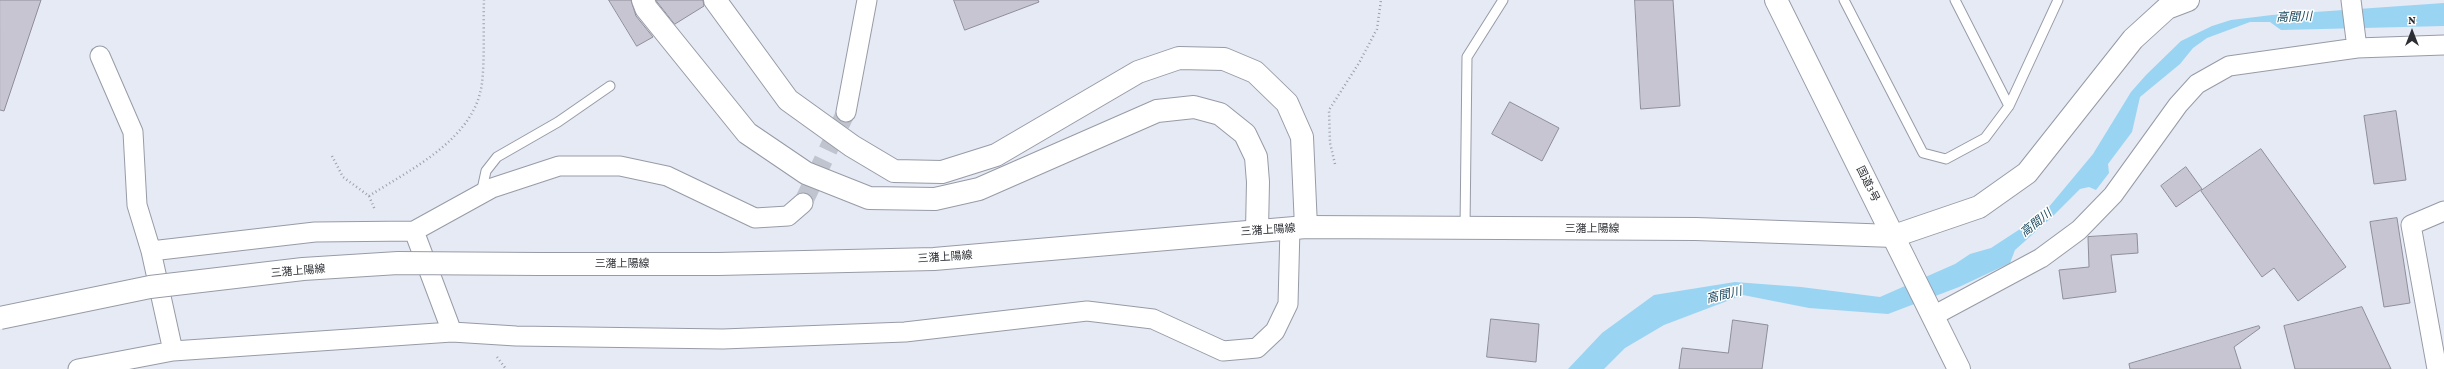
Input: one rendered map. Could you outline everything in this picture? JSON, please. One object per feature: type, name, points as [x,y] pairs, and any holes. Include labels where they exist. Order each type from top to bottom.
[{"type":"main road","points":[[643,0],[646,8],[747,133],[806,173],[869,198],[935,199],[979,189],[1157,111],[1194,107],[1220,114],[1245,134],[1256,157],[1258,182],[1257,230]]},
{"type":"main road","points":[[714,0],[788,100],[852,146],[894,171],[942,172],[996,154],[1138,72],[1179,58],[1224,59],[1254,72],[1287,103],[1302,137],[1298,228]]},
{"type":"main road","name":"国道3号","points":[[1776,0],[1959,369]]},
{"type":"main road","points":[[1894,236],[1979,207],[2027,173],[2133,39],[2167,8],[2188,0]]},
{"type":"main road","name":"三潴上陽線","points":[[0,318],[150,287],[303,269],[398,263],[718,264],[934,259],[1257,230],[1298,228],[1696,229],[1894,236]]},
{"type":"street","points":[[846,112],[867,0]]},
{"type":"street","points":[[2351,0],[2356,43]]},
{"type":"street","points":[[1931,311],[2041,258],[2079,230],[2113,195],[2178,104],[2197,84],[2228,66],[2356,43],[2444,45]]},
{"type":"street","points":[[100,56],[133,132],[137,205],[151,251],[173,350]]},
{"type":"street","points":[[151,251],[315,232],[414,231],[492,188],[559,166],[620,166],[668,176],[755,218],[788,216],[802,203]]},
{"type":"street","points":[[2437,369],[2412,225],[2444,210]]},
{"type":"street","points":[[78,369],[173,350],[452,332],[516,336],[731,338],[905,332],[1087,311],[1153,318],[1223,351],[1257,348],[1275,331],[1288,304],[1298,228]]},
{"type":"street","points":[[414,231],[452,332]]},
{"type":"lane","points":[[1465,228],[1467,57],[1503,0]]},
{"type":"lane","points":[[1844,0],[1923,153],[1946,159],[1985,138],[2009,106],[2058,0]]},
{"type":"lane","points":[[1955,0],[2009,106]]},
{"type":"lane","points":[[480,195],[486,171],[497,157],[558,122],[610,86]]},
{"type":"path","points":[[369,196],[430,156],[461,130],[476,105],[482,84],[484,0]]},
{"type":"path","points":[[1335,164],[1330,143],[1329,110],[1359,63],[1376,30],[1381,0]]},
{"type":"path","points":[[332,156],[343,177],[369,196],[385,231]]},
{"type":"water","name":"高間川","points":[[2444,3],[2444,26],[2281,30],[2270,22],[2250,22],[2207,38],[2193,48],[2180,64],[2140,97],[2132,132],[2108,164],[2109,173],[2096,190],[2089,187],[2080,189],[2052,217],[2015,250],[2010,263],[1959,287],[1888,314],[1809,308],[1743,295],[1664,325],[1625,348],[1604,369],[1568,369],[1602,333],[1654,295],[1735,282],[1801,287],[1880,297],[1955,264],[1970,254],[1991,248],[2043,214],[2093,154],[2131,92],[2146,75],[2181,41],[2212,26],[2231,20],[2272,15]]},
{"type":"building","points":[[0,0],[41,0],[4,111],[0,110]]},
{"type":"building","points":[[609,0],[631,0],[636,16],[653,37],[637,46]]},
{"type":"building","points":[[656,0],[703,0],[704,6],[675,24]]},
{"type":"building","points":[[954,0],[1038,0],[1039,2],[965,30]]},
{"type":"building","points":[[1635,0],[1673,0],[1680,106],[1641,109]]},
{"type":"building","points":[[1510,102],[1559,128],[1542,161],[1492,134]]},
{"type":"building","points":[[2396,111],[2406,180],[2374,184],[2364,116]]},
{"type":"building","points":[[2261,149],[2346,267],[2298,301],[2274,268],[2262,277],[2201,191]]},
{"type":"building","points":[[2186,167],[2202,189],[2176,207],[2161,186]]},
{"type":"building","points":[[2397,218],[2410,303],[2384,307],[2370,222]]},
{"type":"building","points":[[2137,234],[2138,253],[2111,255],[2116,292],[2063,299],[2059,270],[2089,267],[2088,237]]},
{"type":"building","points":[[2362,307],[2391,369],[2295,369],[2284,326]]},
{"type":"building","points":[[1491,319],[1539,324],[1536,362],[1487,357]]},
{"type":"building","points":[[1733,320],[1768,325],[1762,369],[1679,369],[1682,348],[1728,353]]},
{"type":"building","points":[[2259,326],[2260,328],[2234,347],[2241,369],[2130,369],[2129,364]]},
{"type":"tunnel","points":[[803,203],[846,112]]}]
